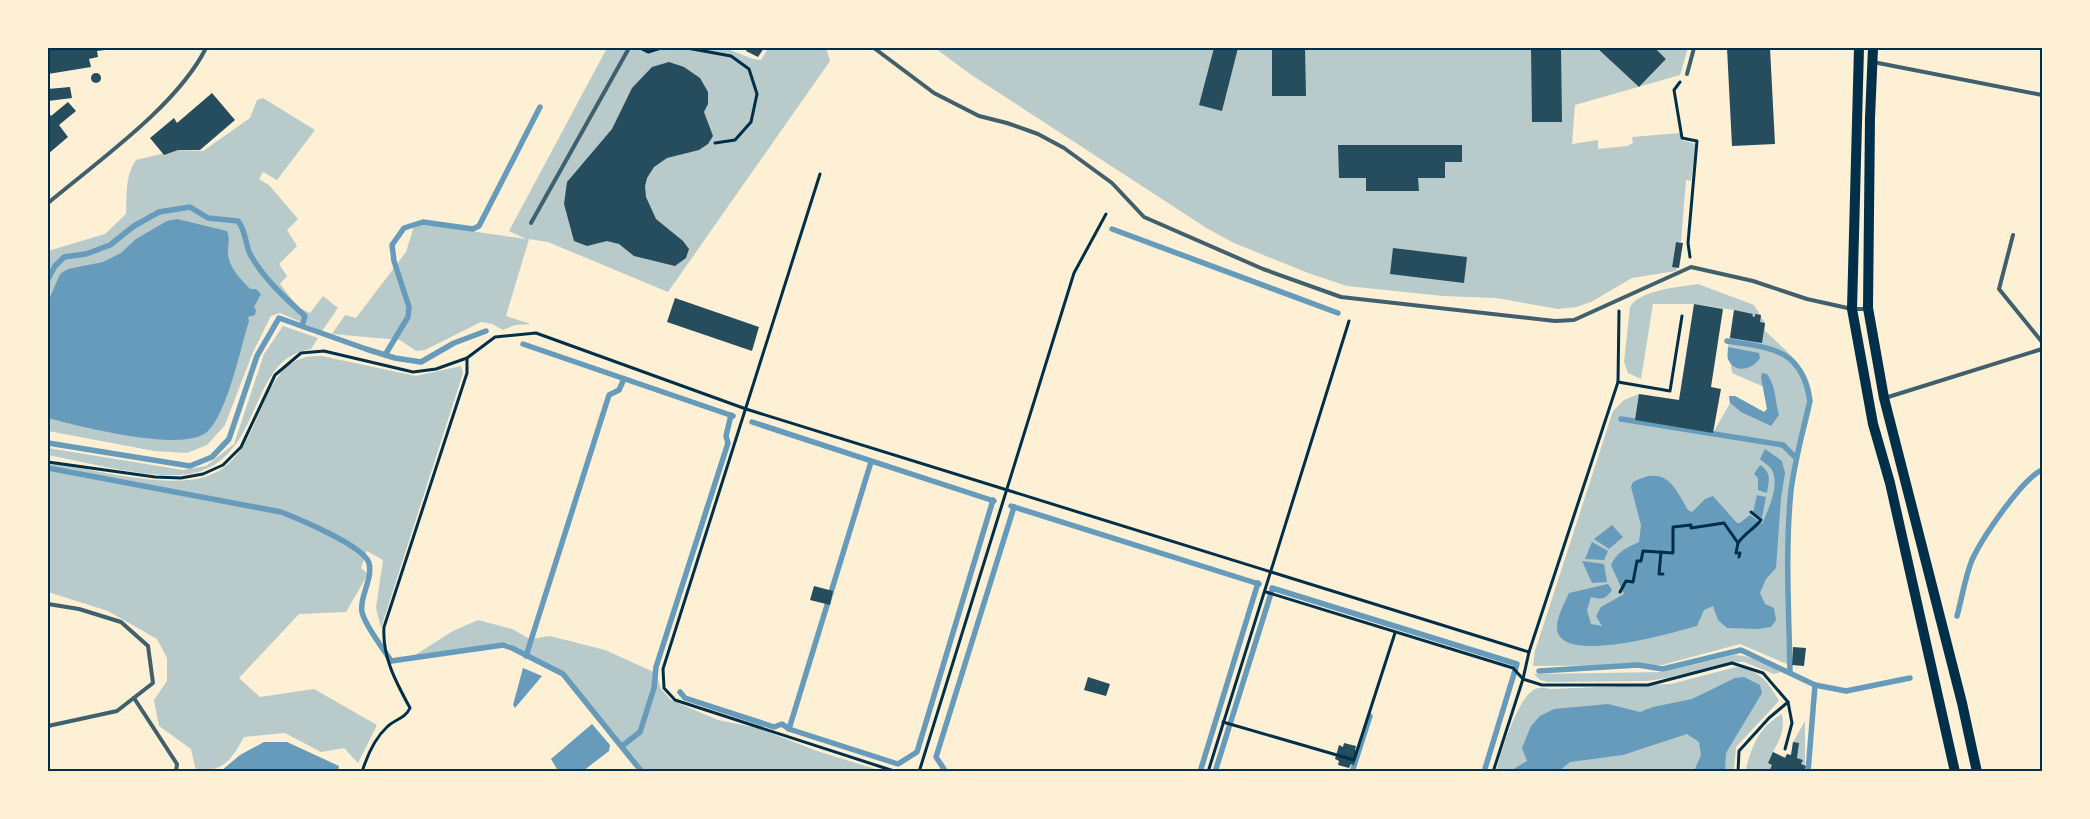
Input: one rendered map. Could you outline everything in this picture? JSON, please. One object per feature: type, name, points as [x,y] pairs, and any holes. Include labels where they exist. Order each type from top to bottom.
[{"type":"main road","points":[[1859,48],[1852,309],[1873,424],[1890,483],[1955,772]]},
{"type":"main road","points":[[1873,48],[1870,118],[1868,308],[1884,398],[1962,703],[1977,772]]},
{"type":"lane","points":[[48,203],[172,96],[196,67],[206,48]]},
{"type":"lane","points":[[531,223],[628,48]]},
{"type":"lane","points":[[874,48],[934,94],[979,116],[1038,134],[1064,148],[1112,182],[1144,217],[1263,269],[1341,297],[1555,321],[1574,320],[1691,267],[1753,281],[1807,299],[1852,309],[1868,308]]},
{"type":"lane","points":[[1687,74],[1694,48]]},
{"type":"lane","points":[[1873,62],[2042,95]]},
{"type":"lane","points":[[2013,235],[1999,289],[2042,342]]},
{"type":"lane","points":[[1884,398],[2042,350]]},
{"type":"lane","points":[[48,604],[79,609],[121,622],[148,646],[153,683],[117,711],[48,726]]},
{"type":"lane","points":[[134,698],[177,764],[176,772]]},
{"type":"path","points":[[640,48],[648,52],[661,48]]},
{"type":"path","points":[[687,48],[731,56],[749,69],[757,94],[751,122],[736,140],[714,143]]},
{"type":"path","points":[[1687,74],[1674,90],[1682,138],[1697,141],[1688,242]]},
{"type":"path","points":[[820,174],[663,669],[664,688],[675,700],[897,772]]},
{"type":"path","points":[[919,772],[1074,273],[1106,214]]},
{"type":"path","points":[[1493,772],[1523,680],[1529,652],[1618,382],[1619,300]]},
{"type":"path","points":[[1618,382],[1670,391],[1682,316]]},
{"type":"path","points":[[1208,772],[1266,592],[1349,321]]},
{"type":"path","points":[[48,462],[155,477],[180,478],[203,474],[223,465],[240,448],[276,374],[301,353],[324,351],[413,372],[436,369],[467,358],[495,337],[536,333],[746,409],[1529,652]]},
{"type":"path","points":[[362,772],[375,741],[388,725],[407,715],[410,708],[393,675],[383,645],[384,627],[467,373],[467,358]]},
{"type":"path","points":[[1739,557],[1740,553],[1734,552],[1738,543],[1744,533],[1756,527],[1761,520],[1751,512]]},
{"type":"path","points":[[1620,592],[1626,581],[1633,582],[1637,561],[1641,561],[1643,551],[1673,553],[1673,527],[1691,525],[1692,528],[1724,523],[1738,543]]},
{"type":"path","points":[[1661,552],[1659,574],[1662,574]]},
{"type":"path","points":[[1266,592],[1513,668],[1523,680],[1542,685],[1648,685],[1732,662],[1763,673],[1788,702],[1792,723],[1785,749]]},
{"type":"path","points":[[1223,722],[1354,760],[1395,633]]},
{"type":"path","points":[[1738,772],[1739,751],[1769,718],[1788,702]]},
{"type":"shaded area","points":[[607,48],[725,48],[753,59],[761,60],[768,48],[826,48],[830,61],[668,292],[548,242],[529,239],[506,316],[531,324],[515,325],[503,330],[492,324],[481,322],[425,350],[416,351],[400,340],[332,334],[345,315],[356,318],[406,252],[415,223],[526,239],[509,231]]},
{"type":"shaded area","points":[[935,48],[1597,48],[1639,87],[1575,105],[1572,144],[1598,140],[1598,149],[1627,146],[1633,143],[1632,137],[1680,133],[1681,140],[1696,144],[1691,181],[1686,180],[1681,242],[1676,242],[1672,266],[1677,267],[1676,271],[1632,278],[1591,302],[1576,307],[1558,309],[1496,298],[1443,296],[1347,286],[1308,273],[1234,243],[1208,229],[970,74]]},
{"type":"shaded area","points":[[1688,48],[1680,75],[1639,87],[1666,59],[1656,49]]},
{"type":"shaded area","points":[[263,98],[315,130],[277,180],[263,172],[259,179],[269,185],[298,219],[287,230],[297,246],[279,264],[287,276],[280,284],[298,307],[310,313],[323,296],[338,308],[322,331],[280,313],[271,316],[253,352],[225,425],[207,445],[187,453],[154,451],[48,431],[48,251],[105,234],[126,214],[128,179],[136,160],[178,150],[203,151],[250,118],[257,100]]},
{"type":"shaded area","points":[[1698,284],[1754,305],[1765,323],[1765,331],[1796,361],[1808,379],[1811,389],[1810,414],[1799,454],[1795,453],[1788,505],[1786,558],[1787,664],[1740,644],[1662,665],[1533,666],[1535,651],[1613,411],[1624,400],[1639,394],[1713,433],[1730,403],[1729,396],[1735,396],[1764,412],[1767,409],[1764,387],[1732,373],[1728,347],[1734,310],[1694,304],[1653,304],[1641,379],[1628,373],[1624,362],[1630,307],[1635,301],[1651,293]]},
{"type":"shaded area","points":[[283,326],[318,338],[311,349],[291,356],[276,369],[235,446],[219,461],[198,472],[182,475],[164,475],[123,470],[48,455],[48,448],[183,470],[206,466],[234,444],[264,354]]},
{"type":"shaded area","points":[[322,356],[416,376],[461,366],[463,373],[381,628],[376,608],[383,560],[367,551],[361,568],[368,574],[346,612],[299,614],[239,678],[260,697],[314,689],[377,725],[358,763],[344,748],[321,752],[285,733],[244,737],[226,763],[214,769],[196,771],[191,749],[159,726],[154,700],[167,681],[167,658],[157,639],[108,611],[48,592],[48,462],[128,477],[170,481],[205,477],[224,467],[238,453],[249,435],[266,397],[287,366],[305,357]]},
{"type":"shaded area","points":[[478,620],[512,629],[530,639],[550,636],[605,650],[656,673],[661,689],[671,700],[718,720],[758,728],[817,751],[882,771],[644,771],[565,673],[508,643],[412,657],[453,631]]},
{"type":"shaded area","points":[[1734,655],[1752,658],[1781,672],[1774,674],[1744,662],[1732,662],[1648,681],[1548,682],[1540,680],[1534,674],[1663,672]]},
{"type":"shaded area","points":[[1736,667],[1757,674],[1767,682],[1779,701],[1736,747],[1734,771],[1496,772],[1505,741],[1520,706],[1526,697],[1537,688],[1671,684]]},
{"type":"shaded area","points":[[1782,714],[1782,730],[1773,752],[1785,757],[1787,754],[1791,755],[1793,742],[1805,721],[1805,771],[1745,772],[1757,738],[1767,725]]},
{"type":"water","points":[[177,219],[227,231],[229,238],[228,256],[232,267],[250,289],[256,289],[261,294],[254,307],[256,310],[255,315],[248,317],[249,321],[233,379],[215,422],[208,431],[196,437],[178,440],[155,439],[106,432],[48,418],[48,302],[60,274],[68,269],[103,262],[121,253],[136,239],[167,221]]},
{"type":"water","points":[[1728,347],[1759,353],[1760,358],[1753,365],[1739,369],[1731,364],[1728,359]]},
{"type":"water","points":[[1762,373],[1767,374],[1770,379],[1779,415],[1771,426],[1741,412],[1730,403],[1729,396],[1735,396],[1764,412],[1767,409],[1761,378]]},
{"type":"water","points":[[1765,449],[1782,461],[1785,473],[1781,498],[1776,568],[1766,579],[1760,593],[1765,604],[1774,608],[1776,620],[1771,627],[1758,629],[1727,628],[1718,620],[1713,606],[1704,610],[1697,626],[1644,639],[1597,646],[1577,645],[1563,640],[1557,625],[1561,610],[1569,593],[1608,584],[1612,590],[1610,593],[1603,598],[1591,597],[1587,610],[1591,624],[1602,626],[1596,616],[1601,607],[1624,594],[1611,565],[1622,551],[1639,542],[1641,525],[1631,487],[1633,482],[1644,477],[1661,477],[1673,486],[1688,510],[1692,512],[1705,499],[1713,496],[1737,523],[1740,523],[1750,515],[1762,524],[1772,498],[1775,483],[1772,470],[1760,459]]},
{"type":"water","points":[[1760,465],[1768,474],[1767,493],[1758,490],[1758,478],[1754,474]]},
{"type":"water","points":[[1757,495],[1766,497],[1762,518],[1753,512]]},
{"type":"water","points":[[1612,525],[1623,537],[1609,549],[1594,539]]},
{"type":"water","points":[[1592,542],[1608,551],[1604,560],[1585,559]]},
{"type":"water","points":[[1582,561],[1604,564],[1607,582],[1592,583]]},
{"type":"water","points":[[523,668],[542,676],[515,708],[513,705]]},
{"type":"water","points":[[1744,677],[1760,685],[1762,693],[1726,753],[1725,771],[1694,771],[1701,755],[1699,742],[1687,734],[1623,755],[1570,762],[1559,771],[1514,771],[1515,768],[1527,761],[1522,748],[1531,726],[1540,716],[1554,709],[1608,704],[1640,712],[1653,707],[1692,699],[1735,678]]},
{"type":"water","points":[[592,724],[610,745],[609,751],[583,771],[558,771],[551,759]]},
{"type":"water","points":[[264,742],[287,742],[339,766],[338,771],[221,771],[240,755]]},
{"type":"building","points":[[48,48],[105,48],[105,50],[97,51],[98,57],[89,59],[91,67],[48,74]]},
{"type":"building","points":[[748,48],[764,48],[758,57],[746,51]]},
{"type":"building","points":[[1214,48],[1238,48],[1222,111],[1199,105]]},
{"type":"building","points":[[1272,48],[1305,48],[1306,96],[1272,96]]},
{"type":"building","points":[[1531,48],[1561,48],[1562,122],[1532,122]]},
{"type":"building","points":[[1597,48],[1658,48],[1656,49],[1666,59],[1639,87]]},
{"type":"building","points":[[1727,48],[1770,48],[1775,144],[1732,146]]},
{"type":"building","points":[[669,62],[684,67],[700,78],[708,92],[708,104],[704,112],[713,136],[708,144],[699,150],[667,158],[654,167],[647,178],[645,186],[646,197],[656,219],[683,241],[689,249],[686,258],[675,266],[634,256],[619,244],[607,241],[587,246],[574,241],[564,204],[567,182],[612,129],[632,88],[652,67]]},
{"type":"building","points":[[96,73],[101,78],[96,83],[91,78]]},
{"type":"building","points":[[70,87],[72,98],[48,101],[48,89]]},
{"type":"building","points":[[212,93],[235,120],[200,150],[178,150],[164,155],[150,138],[174,118],[177,123]]},
{"type":"building","points":[[68,102],[76,111],[59,125],[68,137],[48,154],[48,112],[51,116]]},
{"type":"building","points":[[1338,145],[1462,145],[1462,162],[1445,162],[1445,178],[1418,178],[1419,191],[1366,191],[1366,178],[1339,178]]},
{"type":"building","points":[[1676,242],[1683,243],[1679,268],[1672,267]]},
{"type":"building","points":[[1393,248],[1467,257],[1464,283],[1390,274]]},
{"type":"building","points":[[675,298],[759,327],[752,351],[667,322]]},
{"type":"building","points":[[1694,304],[1723,309],[1711,387],[1721,389],[1713,433],[1635,420],[1639,394],[1679,400]]},
{"type":"building","points":[[1734,310],[1753,314],[1752,316],[1755,317],[1755,314],[1761,315],[1760,322],[1765,323],[1762,343],[1730,338]]},
{"type":"building","points":[[814,586],[833,591],[830,605],[810,600]]},
{"type":"building","points":[[1793,647],[1806,648],[1804,666],[1792,665]]},
{"type":"building","points":[[1088,677],[1110,684],[1106,696],[1084,690]]},
{"type":"building","points":[[1793,742],[1799,743],[1797,758],[1803,760],[1801,764],[1806,766],[1804,772],[1769,772],[1772,765],[1768,763],[1773,752],[1785,758],[1787,754],[1791,755]]},
{"type":"building","points":[[1344,743],[1356,746],[1355,750],[1358,751],[1354,765],[1351,764],[1349,768],[1338,765],[1339,761],[1335,759],[1339,745],[1343,747]]},
{"type":"waterway","points":[[385,355],[408,317],[409,307],[394,261],[392,245],[404,228],[423,222],[473,229],[479,226],[540,107]]},
{"type":"waterway","points":[[48,279],[55,266],[64,257],[86,254],[110,245],[134,226],[159,212],[190,207],[208,218],[238,221],[243,229],[250,254],[255,263],[275,287],[305,316],[302,326]]},
{"type":"waterway","points":[[1112,229],[1338,313]]},
{"type":"waterway","points":[[48,443],[190,466],[212,457],[229,439],[257,356],[279,318],[395,358],[421,362],[454,343],[486,331]]},
{"type":"waterway","points":[[1727,341],[1770,349],[1792,361],[1800,370],[1806,383],[1810,401],[1799,445],[1789,513],[1790,673]]},
{"type":"waterway","points":[[523,344],[733,416]]},
{"type":"waterway","points":[[526,656],[609,395],[619,390],[624,379]]},
{"type":"waterway","points":[[622,746],[640,732],[654,688],[656,667],[728,443],[726,436],[731,415]]},
{"type":"waterway","points":[[1621,419],[1783,445],[1796,458]]},
{"type":"waterway","points":[[752,422],[994,501]]},
{"type":"waterway","points":[[871,462],[789,729],[898,764],[917,752],[993,500]]},
{"type":"waterway","points":[[48,468],[281,512],[344,541],[365,556],[369,563],[370,569],[362,600],[362,612],[370,630],[391,661],[503,645],[512,648],[563,674],[642,772]]},
{"type":"waterway","points":[[1957,616],[1967,573],[1977,550],[1993,524],[2014,497],[2024,485],[2042,470]]},
{"type":"waterway","points":[[1011,506],[1259,584]]},
{"type":"waterway","points":[[946,772],[936,757],[1014,507]]},
{"type":"waterway","points":[[1200,772],[1258,583]]},
{"type":"waterway","points":[[1272,588],[1517,664],[1484,772]]},
{"type":"waterway","points":[[1215,772],[1272,590]]},
{"type":"waterway","points":[[1539,671],[1638,665],[1663,669],[1741,650],[1815,685],[1846,691],[1910,678]]},
{"type":"waterway","points":[[1808,772],[1815,685]]},
{"type":"waterway","points":[[680,692],[685,698],[774,727],[782,724],[789,729]]},
{"type":"waterway","points":[[1352,772],[1370,716]]}]
